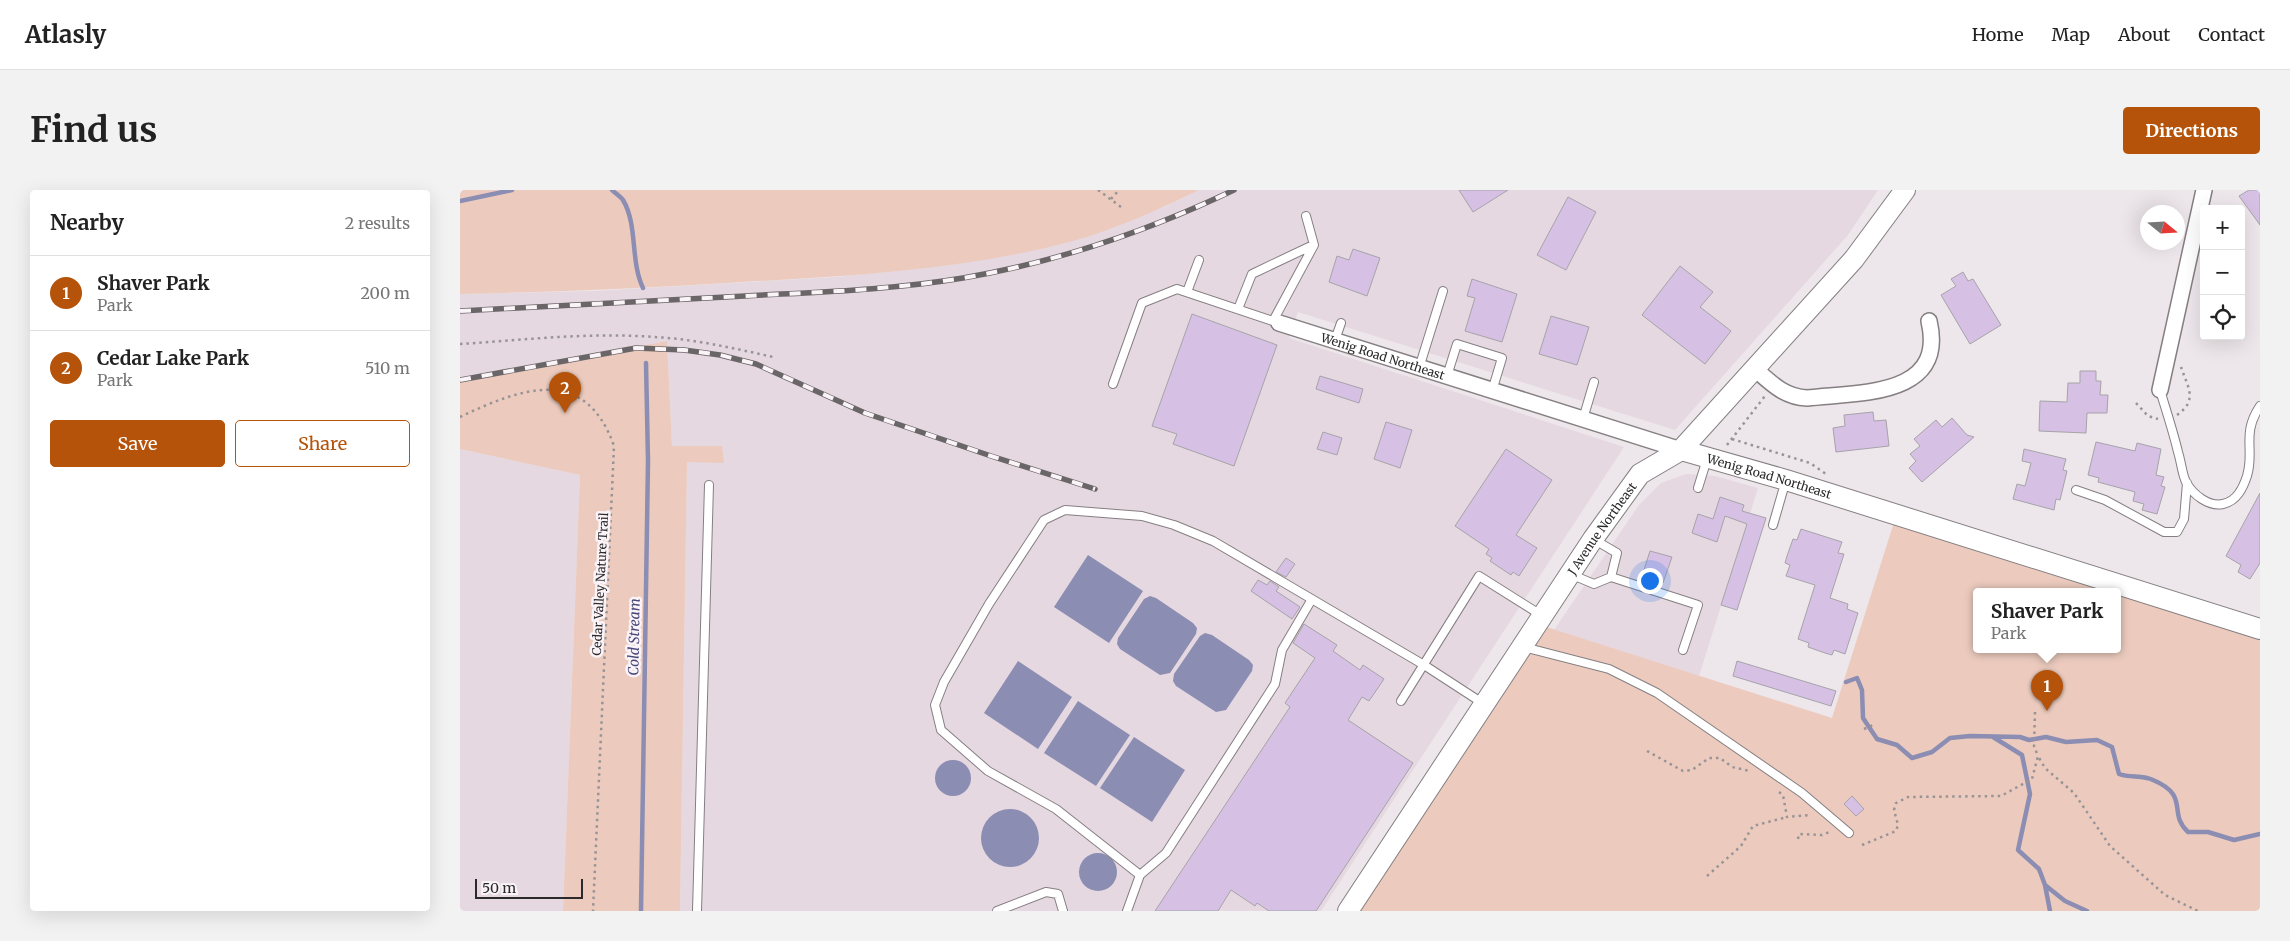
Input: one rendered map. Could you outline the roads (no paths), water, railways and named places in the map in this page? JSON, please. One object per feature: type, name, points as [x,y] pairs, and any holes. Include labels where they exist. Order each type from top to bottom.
[{"type":"street","name":"J Avenue Northeast","points":[[1348,911],[1593,539],[1640,474],[1681,450],[1854,258],[1905,190]]},
{"type":"street","points":[[2160,390],[2204,190]]},
{"type":"street","points":[[1754,368],[1784,394],[1807,398],[1897,387],[1921,371],[1928,360],[1932,347],[1929,321]]},
{"type":"street","name":"Wenig Road Northeast","points":[[1276,322],[1681,450],[1716,453],[1786,480],[2260,629]]},
{"type":"lane","points":[[1113,384],[1142,302],[1177,289],[1276,322],[1314,245],[1306,216]]},
{"type":"lane","points":[[1238,309],[1252,274],[1314,245]]},
{"type":"lane","points":[[1187,292],[1200,260]]},
{"type":"lane","points":[[1420,368],[1443,291]]},
{"type":"lane","points":[[1335,340],[1342,323]]},
{"type":"lane","points":[[1447,376],[1457,344],[1502,358],[1492,390]]},
{"type":"lane","points":[[1583,419],[1594,382]]},
{"type":"lane","points":[[2076,490],[2105,500],[2164,532],[2177,532],[2184,519],[2187,483],[2160,390]]},
{"type":"lane","points":[[2187,483],[2209,504],[2228,503],[2236,498],[2248,474],[2249,429],[2252,417],[2260,406]]},
{"type":"lane","points":[[1698,488],[1716,453]]},
{"type":"lane","points":[[1773,524],[1786,480]]},
{"type":"lane","points":[[696,911],[709,485]]},
{"type":"lane","points":[[1140,875],[1056,808],[988,771],[941,730],[935,705],[941,689],[989,604],[1044,520],[1065,510],[1142,516],[1174,524],[1213,541],[1424,665],[1484,704]]},
{"type":"lane","points":[[1593,539],[1617,553],[1611,577]]},
{"type":"lane","points":[[1570,574],[1594,584],[1611,577],[1698,605],[1684,650]]},
{"type":"lane","points":[[1401,701],[1479,576],[1543,616]]},
{"type":"lane","points":[[1128,911],[1140,875],[1166,853],[1276,684],[1282,650],[1312,599]]},
{"type":"lane","points":[[1522,647],[1609,669],[1657,693],[1802,793],[1848,833]]},
{"type":"lane","points":[[996,911],[1046,892],[1058,894],[1063,911]]},
{"type":"water","points":[[1088,555],[1143,591],[1109,643],[1054,607]]},
{"type":"water","points":[[1150,596],[1193,623],[1197,628],[1196,634],[1170,673],[1160,675],[1120,649],[1117,644],[1118,638],[1144,599]]},
{"type":"water","points":[[1205,633],[1212,635],[1249,660],[1253,665],[1252,671],[1226,710],[1216,712],[1176,686],[1173,681],[1174,674],[1200,636]]},
{"type":"water","points":[[1018,661],[1072,697],[1038,749],[984,713]]},
{"type":"water","points":[[1078,701],[1130,735],[1096,786],[1044,753]]},
{"type":"water","points":[[1134,737],[1185,770],[1152,822],[1100,788]]},
{"type":"water","points":[[953,760],[960,761],[966,765],[970,771],[970,785],[966,791],[960,795],[953,796],[946,795],[940,791],[936,785],[935,778],[936,771],[940,765],[946,761]]},
{"type":"water","points":[[1010,809],[1021,811],[1034,822],[1039,838],[1037,849],[1026,862],[1010,867],[999,865],[986,854],[981,838],[983,827],[994,814]]},
{"type":"water","points":[[1098,853],[1112,858],[1117,872],[1112,886],[1098,891],[1084,886],[1079,872],[1084,858]]},
{"type":"waterway","name":"Cold Stream","points":[[460,201],[512,190]]},
{"type":"waterway","name":"Cold Stream","points":[[612,190],[623,200],[628,210],[636,266],[643,288]]},
{"type":"waterway","name":"Cold Stream","points":[[641,911],[648,461],[646,363]]},
{"type":"waterway","points":[[1846,682],[1857,678],[1862,690],[1863,718],[1877,739],[1897,745],[1912,758],[1932,752],[1950,738],[1970,736],[2020,737],[2029,740],[2046,737],[2066,742],[2097,740],[2112,747],[2119,774],[2149,778],[2172,792],[2179,818],[2188,832],[2208,832],[2234,840],[2260,834]]},
{"type":"waterway","points":[[1993,737],[2022,755],[2030,794],[2018,850],[2039,869],[2045,885],[2065,901],[2087,911]]},
{"type":"waterway","points":[[2045,885],[2050,911]]},
{"type":"railway","points":[[460,311],[854,290],[963,278],[1033,263],[1102,243],[1169,219],[1234,190]]},
{"type":"railway","points":[[460,380],[636,348],[684,350],[720,355],[756,364],[865,413],[1095,489]]},
{"type":"place","name":"Cedar Lake Park","points":[[565,413]]},
{"type":"place","name":"Shaver Park","points":[[2047,711]]}]
